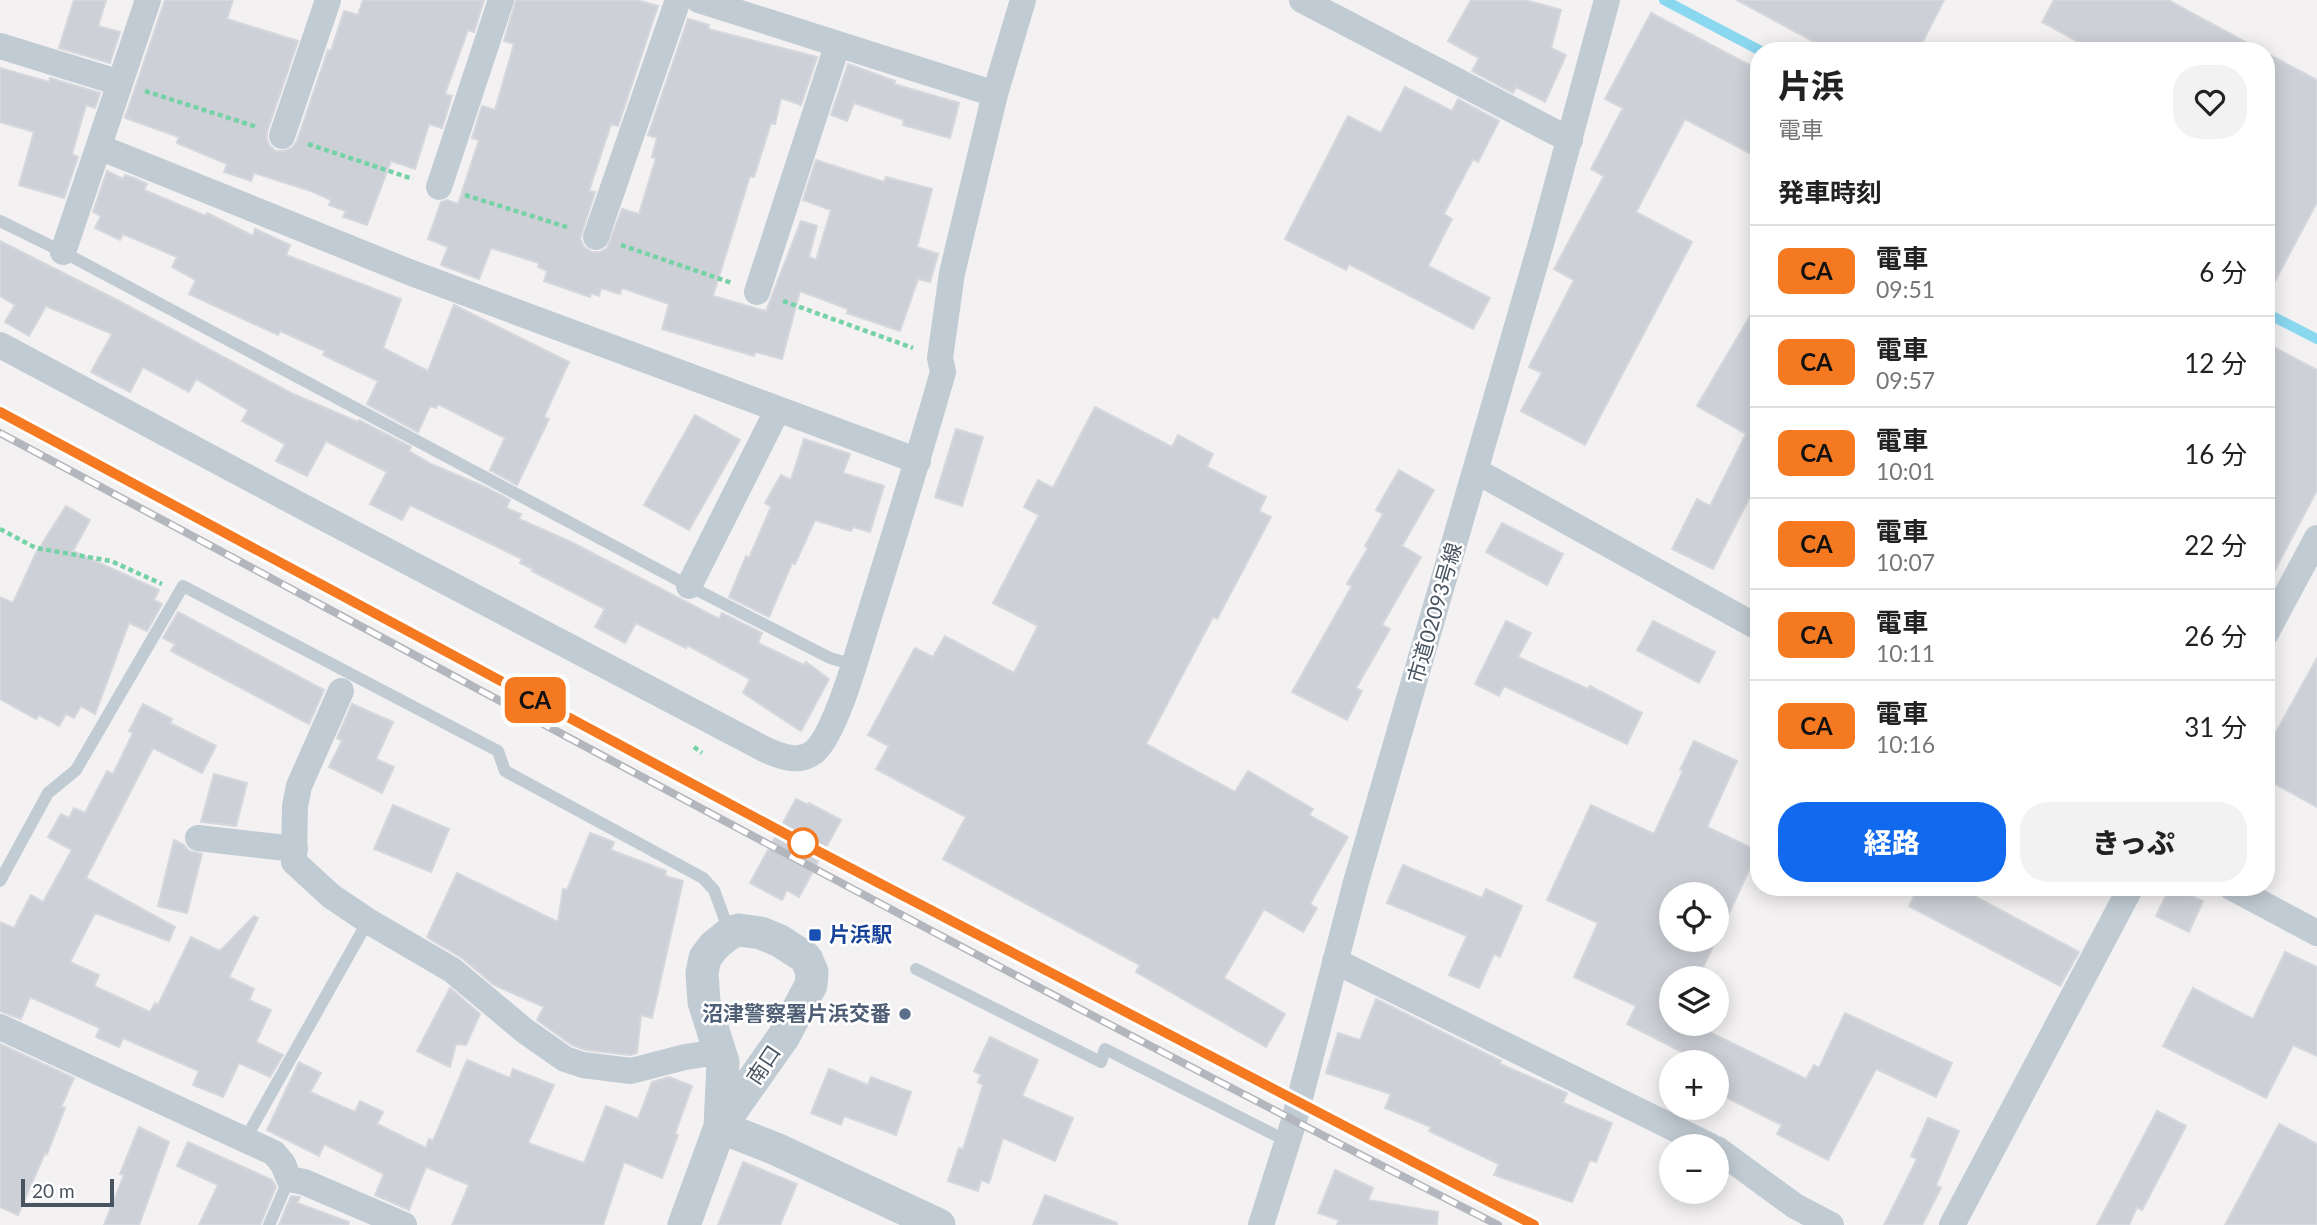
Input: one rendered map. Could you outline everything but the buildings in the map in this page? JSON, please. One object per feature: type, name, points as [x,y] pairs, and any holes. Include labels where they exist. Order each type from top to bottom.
[{"type":"street","points":[[63,251],[148,0]]},
{"type":"street","points":[[282,136],[328,0]]},
{"type":"street","points":[[439,187],[501,0]]},
{"type":"street","points":[[596,237],[678,0]]},
{"type":"street","points":[[699,0],[995,94]]},
{"type":"street","points":[[0,345],[321,517],[783,758],[801,758],[813,753],[826,740],[854,665],[918,461],[943,372],[940,358],[952,273],[995,94],[1023,0]]},
{"type":"street","points":[[1301,0],[1570,140]]},
{"type":"street","name":"市道02093号線","points":[[1261,1225],[1570,140],[1607,0]]},
{"type":"street","points":[[0,46],[120,83]]},
{"type":"street","points":[[757,292],[837,46]]},
{"type":"street","points":[[99,147],[409,272],[918,461]]},
{"type":"street","points":[[690,586],[778,409]]},
{"type":"street","points":[[1476,471],[1750,623]]},
{"type":"street","points":[[2275,616],[2317,538]]},
{"type":"street","points":[[341,691],[299,786],[295,806],[294,862],[331,896],[452,970],[525,1031],[565,1059],[583,1065],[631,1071],[685,1056],[719,1052]]},
{"type":"street","points":[[198,838],[295,849]]},
{"type":"street","points":[[1952,1225],[2126,896]]},
{"type":"street","points":[[2248,896],[2317,933]]},
{"type":"street","name":"南口","points":[[739,930],[761,933],[780,941],[806,958],[812,972],[811,985],[789,1027],[720,1127],[723,1062],[704,1002],[702,973],[705,958],[713,946],[730,933],[739,930]]},
{"type":"street","points":[[1335,961],[1686,1134]]},
{"type":"street","points":[[0,1027],[246,1138],[274,1153],[283,1164],[289,1179],[303,1182],[404,1225]]},
{"type":"street","points":[[684,1225],[720,1127],[776,1149],[939,1225]]},
{"type":"street","points":[[1729,1158],[1795,1206],[1831,1225]]},
{"type":"lane","points":[[0,221],[63,251],[690,586],[830,658],[854,665]]},
{"type":"lane","points":[[0,881],[48,793],[76,770],[183,586],[498,751],[505,771],[703,878],[714,890],[730,933]]},
{"type":"lane","points":[[246,1138],[369,921]]},
{"type":"lane","points":[[916,969],[1101,1062],[1105,1049],[1287,1141]]},
{"type":"lane","points":[[270,1225],[289,1179]]},
{"type":"path","points":[[120,83],[596,237],[940,358]]},
{"type":"path","points":[[0,529],[36,548],[111,561],[164,585],[183,586]]},
{"type":"waterway","points":[[1664,0],[1750,45]]},
{"type":"waterway","points":[[2275,318],[2317,339]]},
{"type":"railway","points":[[0,412],[832,858],[1534,1225]]},
{"type":"railway","points":[[0,433],[934,932],[1498,1225]]},
{"type":"train","name":"CA","points":[[0,412],[808,846],[1534,1225]]},
{"type":"place","name":"片浜駅","points":[[815,935]]},
{"type":"place","name":"沼津警察署片浜交番","points":[[905,1014]]}]
